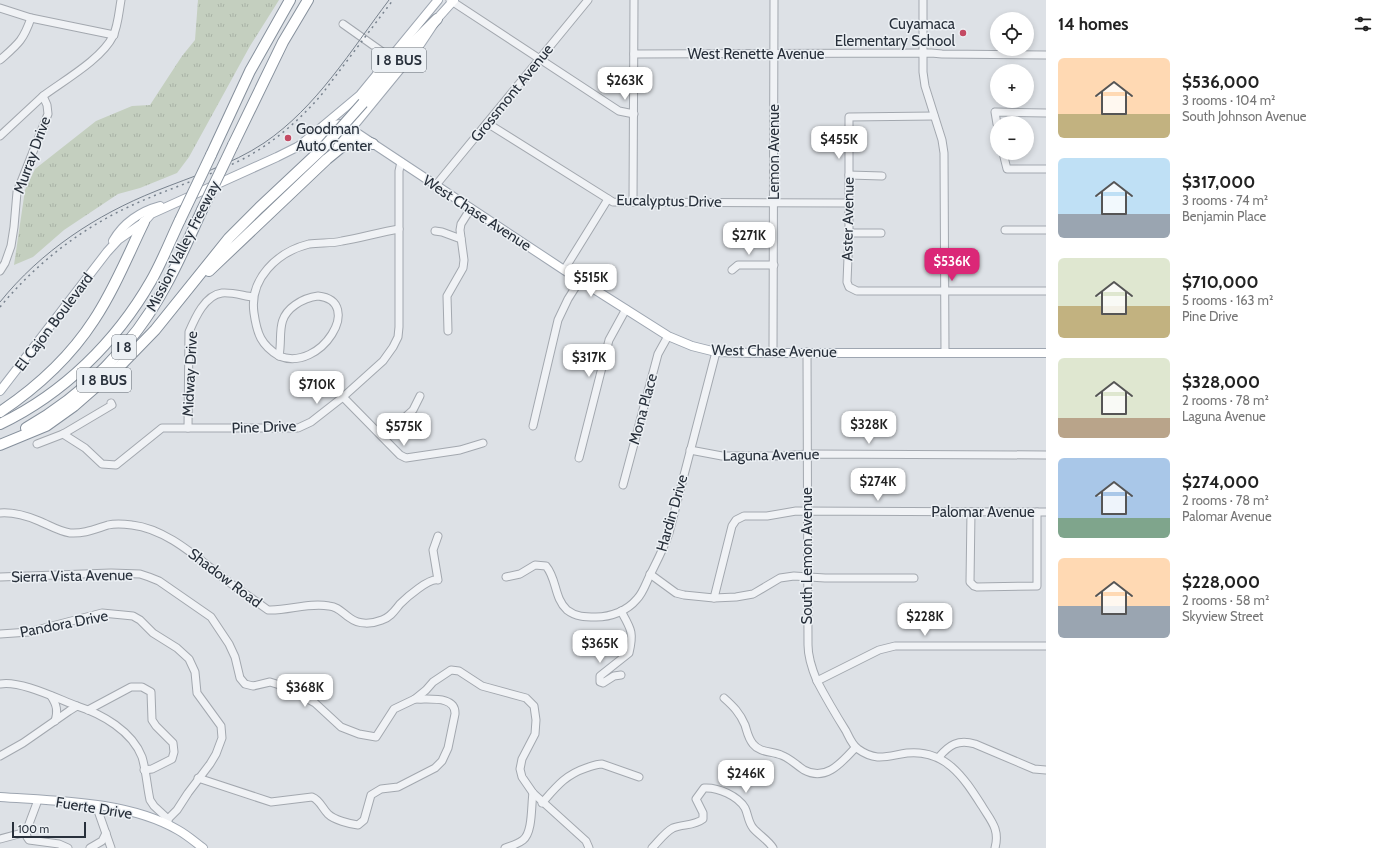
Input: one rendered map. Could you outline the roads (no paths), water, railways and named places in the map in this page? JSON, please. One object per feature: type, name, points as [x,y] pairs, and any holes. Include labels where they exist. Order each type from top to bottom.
[{"type":"highway","name":"Mission Valley Freeway","points":[[0,424],[32,406],[85,366],[112,337],[138,302],[151,281],[250,71],[290,0]]},
{"type":"highway","name":"Mission Valley Freeway","points":[[0,444],[68,402],[112,361],[142,324],[165,288],[280,48],[308,0]]},
{"type":"highway","name":"I 8 BUS","points":[[0,444],[46,426],[74,406],[141,346],[188,290],[214,255],[243,223],[323,148],[359,102],[437,19]]},
{"type":"highway","points":[[327,159],[351,129]]},
{"type":"highway","points":[[188,290],[327,159],[349,141],[354,139],[362,140],[373,144]]},
{"type":"highway","name":"I 8 BUS","points":[[0,412],[31,389],[71,351],[81,339],[95,319],[111,290],[144,222]]},
{"type":"main road","name":"El Cajon Boulevard","points":[[299,146],[305,139],[359,102],[391,58],[438,0]]},
{"type":"main road","name":"I 8 BUS","points":[[437,19],[452,0]]},
{"type":"main road","points":[[351,129],[419,46],[437,19]]},
{"type":"main road","points":[[351,129],[347,118],[359,102]]},
{"type":"main road","points":[[324,126],[341,124],[351,129]]},
{"type":"main road","name":"El Cajon Boulevard","points":[[106,252],[118,240],[144,222],[151,214],[278,157],[299,146],[308,145],[329,132],[351,129]]},
{"type":"main road","name":"West Chase Avenue","points":[[351,129],[564,270],[668,336],[692,346],[716,352],[1046,353]]},
{"type":"main road","name":"El Cajon Boulevard","points":[[0,391],[106,252],[116,235],[132,219],[149,209],[169,206]]},
{"type":"main road","name":"Fuerte Drive","points":[[0,797],[96,805],[168,822],[203,848]]},
{"type":"street","name":"Murray Drive","points":[[0,271],[5,263],[11,246],[17,192],[48,114],[48,105],[42,96],[90,63],[102,51],[114,35],[121,0]]},
{"type":"street","points":[[452,0],[540,60],[619,111],[634,114]]},
{"type":"street","name":"Grossmont Avenue","points":[[436,185],[588,0]]},
{"type":"street","points":[[633,202],[634,0]]},
{"type":"street","name":"Lemon Avenue","points":[[773,352],[774,0]]},
{"type":"street","points":[[923,0],[923,53],[925,86],[942,140],[944,152],[944,352]]},
{"type":"street","points":[[0,8],[31,18],[114,35]]},
{"type":"street","points":[[0,60],[21,41],[31,18]]},
{"type":"street","points":[[343,24],[391,58]]},
{"type":"street","name":"West Renette Avenue","points":[[634,54],[923,53],[1046,55]]},
{"type":"street","points":[[0,136],[42,96]]},
{"type":"street","points":[[995,116],[994,112],[1046,113]]},
{"type":"street","name":"Aster Avenue","points":[[934,116],[849,117],[849,233],[847,282],[849,287],[857,291],[945,291]]},
{"type":"street","name":"Eucalyptus Drive","points":[[487,123],[613,202],[849,203]]},
{"type":"street","points":[[1005,160],[1007,169],[1046,169]]},
{"type":"street","name":"Pine Drive","points":[[63,434],[85,448],[102,464],[116,465],[162,428],[298,428],[311,422],[343,397],[383,361],[398,337],[399,171],[401,162]]},
{"type":"street","points":[[849,175],[882,176]]},
{"type":"street","points":[[564,270],[608,199]]},
{"type":"street","points":[[448,331],[447,296],[463,268],[464,260],[461,239],[461,224],[471,208]]},
{"type":"street","points":[[278,356],[280,348],[281,323],[289,310],[302,300],[314,296],[326,298],[334,302],[338,309],[338,317],[332,336],[324,346],[301,358],[291,359],[278,356],[268,349],[261,339],[255,325],[253,297],[265,272],[276,261],[294,249],[314,243],[340,242],[399,229]]},
{"type":"street","points":[[1005,230],[1046,230]]},
{"type":"street","points":[[435,231],[461,239]]},
{"type":"street","points":[[849,233],[881,233]]},
{"type":"street","points":[[732,270],[738,266],[774,265]]},
{"type":"street","points":[[533,426],[558,320],[568,299],[580,280]]},
{"type":"street","points":[[945,291],[1046,291]]},
{"type":"street","name":"Midway Drive","points":[[188,428],[189,332],[193,322],[207,300],[213,296],[224,292],[253,297]]},
{"type":"street","points":[[579,458],[609,340],[626,309]]},
{"type":"street","name":"Mona Place","points":[[623,485],[658,354],[668,336]]},
{"type":"street","name":"Hardin Drive","points":[[506,577],[520,574],[535,565],[546,566],[551,572],[557,596],[564,606],[568,611],[583,618],[603,617],[622,612],[637,599],[663,550],[669,533],[716,352]]},
{"type":"street","name":"South Lemon Avenue","points":[[807,352],[807,577],[809,658],[817,681],[855,748]]},
{"type":"street","points":[[383,438],[413,410],[420,396]]},
{"type":"street","points":[[343,397],[400,455],[406,458],[460,450],[483,443]]},
{"type":"street","points":[[37,444],[63,434],[112,405],[111,403]]},
{"type":"street","name":"Laguna Avenue","points":[[690,450],[722,456],[783,456],[807,454],[1046,455]]},
{"type":"street","name":"Palomar Avenue","points":[[714,598],[732,526],[736,520],[744,516],[767,516],[796,511],[1046,512]]},
{"type":"street","points":[[971,512],[970,582],[977,587],[1037,586],[1037,512]]},
{"type":"street","name":"Shadow Road","points":[[0,513],[15,514],[30,518],[56,529],[71,533],[82,533],[109,525],[119,524],[134,525],[149,529],[184,547],[222,578],[268,610],[316,605],[329,606],[338,608],[356,621],[370,623],[389,617],[401,603],[418,589],[435,579],[438,580],[433,550],[438,536]]},
{"type":"street","name":"Sierra Vista Avenue","points":[[0,577],[111,573],[140,574],[154,579],[211,617],[229,644],[235,657],[240,678],[245,684],[253,686],[270,682],[286,686],[315,703],[341,727],[359,734],[376,737],[394,709],[415,699],[433,682],[451,670],[459,671],[482,686],[526,698],[534,706],[536,720],[535,734],[522,759],[520,769],[522,777],[533,794],[586,841],[590,848]]},
{"type":"street","points":[[650,574],[676,593],[714,598],[736,598],[753,594],[780,578],[794,576],[914,578]]},
{"type":"street","points":[[621,675],[614,676],[603,683],[600,682],[599,679],[600,676],[629,653],[632,632],[622,612]]},
{"type":"street","name":"Pandora Drive","points":[[0,634],[29,632],[102,613],[133,616],[140,620],[153,633],[177,648],[189,659],[195,672],[197,693],[221,726],[222,738],[218,750],[210,764],[198,778],[168,822]]},
{"type":"street","points":[[817,681],[879,650],[895,646],[1046,646]]},
{"type":"street","points":[[0,684],[21,686],[88,710],[104,718],[130,738],[139,752],[150,800],[168,822]]},
{"type":"street","points":[[88,710],[131,687],[142,687],[151,692],[152,720],[173,743],[174,752],[172,759],[152,769],[144,770]]},
{"type":"street","points":[[51,696],[57,707],[55,721]]},
{"type":"street","points":[[724,698],[739,713],[753,745],[762,751],[780,754],[805,770],[819,774],[831,771],[841,764],[855,748],[873,757],[887,757],[917,753],[939,757],[967,783],[992,821],[997,834],[995,848]]},
{"type":"street","points":[[198,778],[271,802],[312,798],[316,799],[326,813],[332,817],[358,825],[364,820],[371,795],[381,789],[398,787],[435,768],[442,761],[448,748],[454,719],[455,710],[453,705],[447,701],[415,699]]},
{"type":"street","points":[[0,756],[23,743],[63,714],[77,706]]},
{"type":"street","points":[[939,757],[950,746],[966,742],[1034,769],[1046,770]]},
{"type":"street","points":[[542,803],[566,777],[596,764],[602,764],[639,777]]},
{"type":"street","points":[[652,848],[672,829],[679,826],[698,823],[703,819],[703,814],[696,799],[704,788],[709,788],[738,799],[745,808],[753,828],[774,848]]},
{"type":"street","points":[[505,848],[520,842],[527,835],[533,794]]},
{"type":"street","points":[[38,800],[26,832],[27,837],[30,840],[59,844],[68,848]]},
{"type":"street","points":[[96,805],[110,848]]},
{"type":"street","points":[[0,839],[26,832]]},
{"type":"street","points":[[90,848],[102,841],[106,833]]},
{"type":"tram line","points":[[0,302],[33,267],[71,236],[91,223],[112,211],[156,191],[212,170],[238,158],[264,143],[283,129],[301,112],[332,77],[389,0]]},
{"type":"railway","points":[[0,307],[40,265],[86,230],[120,211],[150,197],[213,173],[243,159],[265,146],[286,130],[305,113],[322,94],[393,0]]},
{"type":"place","name":"Cuyamaca Elementary School","points":[[963,33]]},
{"type":"place","name":"Goodman Auto Center","points":[[288,138]]}]
